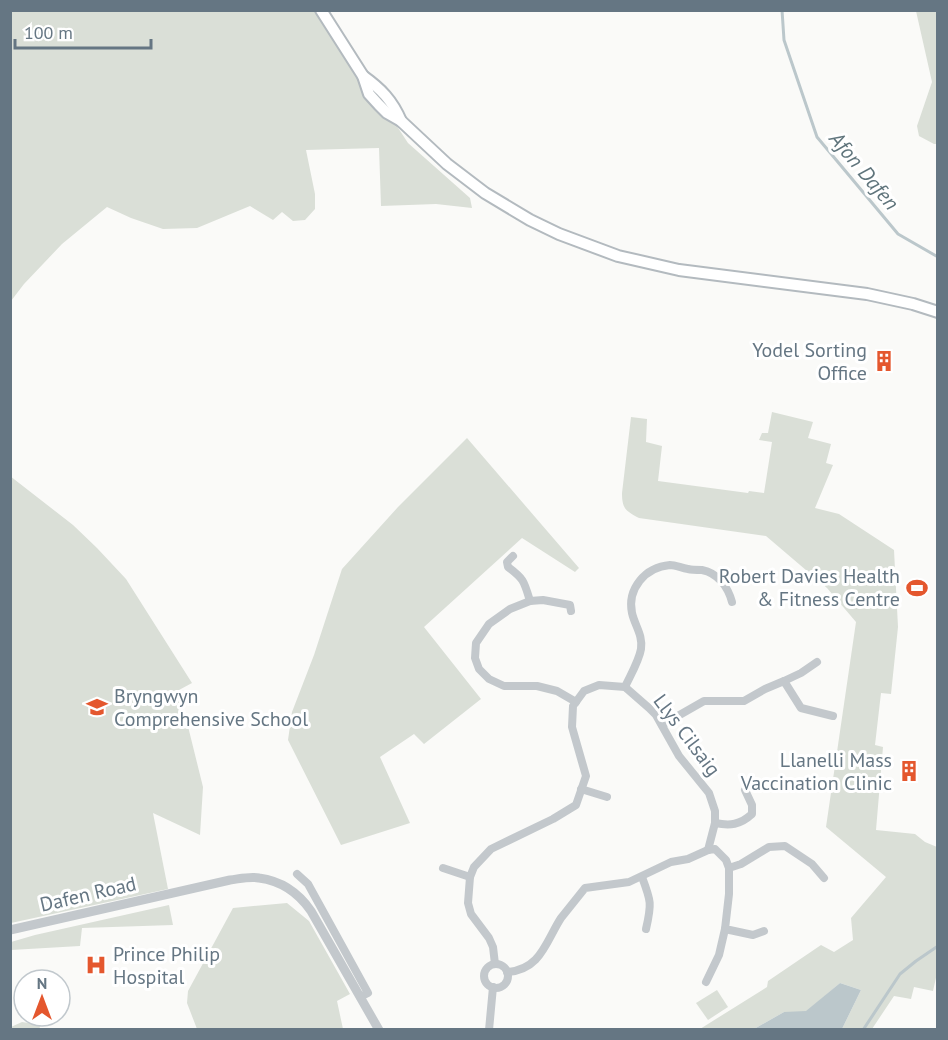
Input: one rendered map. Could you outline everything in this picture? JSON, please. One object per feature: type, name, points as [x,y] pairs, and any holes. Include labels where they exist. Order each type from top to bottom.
[{"type":"main road","points":[[321,10],[349,57],[363,76],[385,94],[395,107],[401,121],[447,164],[492,198],[530,220],[559,234],[618,256],[679,270],[867,294],[938,312]]},
{"type":"street","points":[[513,556],[507,562],[508,567],[524,582],[530,601]]},
{"type":"street","points":[[625,687],[641,649],[639,628],[633,616],[631,604],[633,592],[641,579],[651,571],[673,565],[713,574],[724,584],[732,602]]},
{"type":"street","points":[[495,964],[493,946],[471,914],[468,903],[470,877],[474,867],[490,849],[553,819],[576,805],[586,776],[572,727],[573,706],[576,702],[557,691],[537,686],[504,686],[489,679],[479,669],[475,658],[476,643],[489,624],[510,609],[530,601],[543,600],[570,605],[571,611]]},
{"type":"street","points":[[662,725],[704,701],[744,701],[801,673],[817,662]]},
{"type":"street","points":[[784,681],[801,708],[833,716]]},
{"type":"street","name":"Llys Cilsaig","points":[[576,702],[584,691],[599,685],[625,687],[650,708],[679,756],[709,793],[715,811],[715,823],[708,849]]},
{"type":"street","points":[[581,789],[607,797]]},
{"type":"street","points":[[715,823],[734,825],[746,820],[752,814],[752,805],[745,790]]},
{"type":"street","points":[[729,868],[741,864],[769,847],[785,846],[812,864],[824,878]]},
{"type":"street","points":[[507,972],[529,966],[538,958],[561,918],[585,888],[629,882],[671,862],[688,859],[708,849],[715,849],[726,860],[729,868],[729,894],[719,955],[706,982]]},
{"type":"street","points":[[443,868],[470,877]]},
{"type":"street","points":[[297,874],[308,884],[368,993],[360,997],[379,1029]]},
{"type":"street","name":"Dafen Road","points":[[10,930],[230,880],[258,877],[288,888],[302,897],[360,997]]},
{"type":"street","points":[[642,877],[651,904],[646,929]]},
{"type":"street","points":[[725,929],[753,935],[764,931]]},
{"type":"street","points":[[495,964],[503,966],[508,976],[506,982],[500,987],[493,987],[485,980],[485,973],[495,964]]},
{"type":"street","points":[[489,1029],[493,987]]},
{"type":"shaded area","points":[[11,11],[321,11],[408,143],[470,198],[472,208],[436,204],[381,206],[379,148],[306,150],[315,194],[315,209],[305,220],[293,221],[282,212],[273,220],[250,206],[197,228],[163,229],[107,207],[62,244],[11,301]]},
{"type":"shaded area","points":[[916,11],[937,11],[937,144],[919,136],[917,126],[932,82]]},
{"type":"shaded area","points":[[772,412],[813,422],[808,438],[831,444],[826,463],[833,465],[815,508],[839,514],[894,550],[898,627],[891,694],[881,693],[875,745],[883,747],[876,830],[915,834],[925,842],[937,847],[938,969],[933,991],[914,987],[911,999],[894,996],[872,1029],[842,1029],[861,990],[840,983],[806,1012],[784,1012],[754,1029],[700,1029],[767,987],[768,981],[821,945],[834,952],[853,940],[851,918],[886,877],[826,827],[856,622],[827,588],[766,536],[639,518],[628,511],[623,503],[622,493],[631,417],[647,419],[646,442],[662,446],[658,481],[764,493],[772,442],[759,440],[762,433],[768,433]]},
{"type":"shaded area","points":[[467,438],[579,568],[575,572],[522,538],[424,627],[481,699],[424,744],[414,734],[380,757],[410,823],[341,845],[288,740],[292,712],[314,655],[342,569],[398,507]]},
{"type":"shaded area","name":"Bryngwyn Comprehensive School","points":[[10,476],[73,525],[126,579],[192,683],[179,690],[203,787],[200,835],[153,813],[168,889],[11,923]]},
{"type":"shaded area","points":[[287,903],[309,921],[350,994],[337,1001],[343,1029],[197,1029],[187,1003],[188,991],[233,908]]},
{"type":"shaded area","points":[[169,905],[173,925],[82,928],[80,946],[11,950],[11,942],[35,935]]},
{"type":"shaded area","points":[[840,983],[861,990],[842,1029],[754,1029],[784,1012],[806,1011]]},
{"type":"shaded area","points":[[717,990],[728,1007],[708,1020],[696,1003]]},
{"type":"shaded area","points":[[12,1028],[40,1028],[11,1029]]},
{"type":"waterway","name":"Afon Dafen","points":[[782,10],[784,40],[817,137],[898,234],[938,257]]},
{"type":"waterway","name":"Afon Dafen","points":[[863,1030],[900,974],[938,946]]},
{"type":"place","name":"Yodel Sorting Office","points":[[884,361]]},
{"type":"place","name":"Robert Davies Health & Fitness Centre","points":[[917,588]]},
{"type":"place","name":"Bryngwyn Comprehensive School","points":[[97,707]]},
{"type":"place","name":"Llanelli Mass Vaccination Clinic","points":[[909,771]]},
{"type":"place","name":"Prince Philip Hospital","points":[[96,965]]}]
